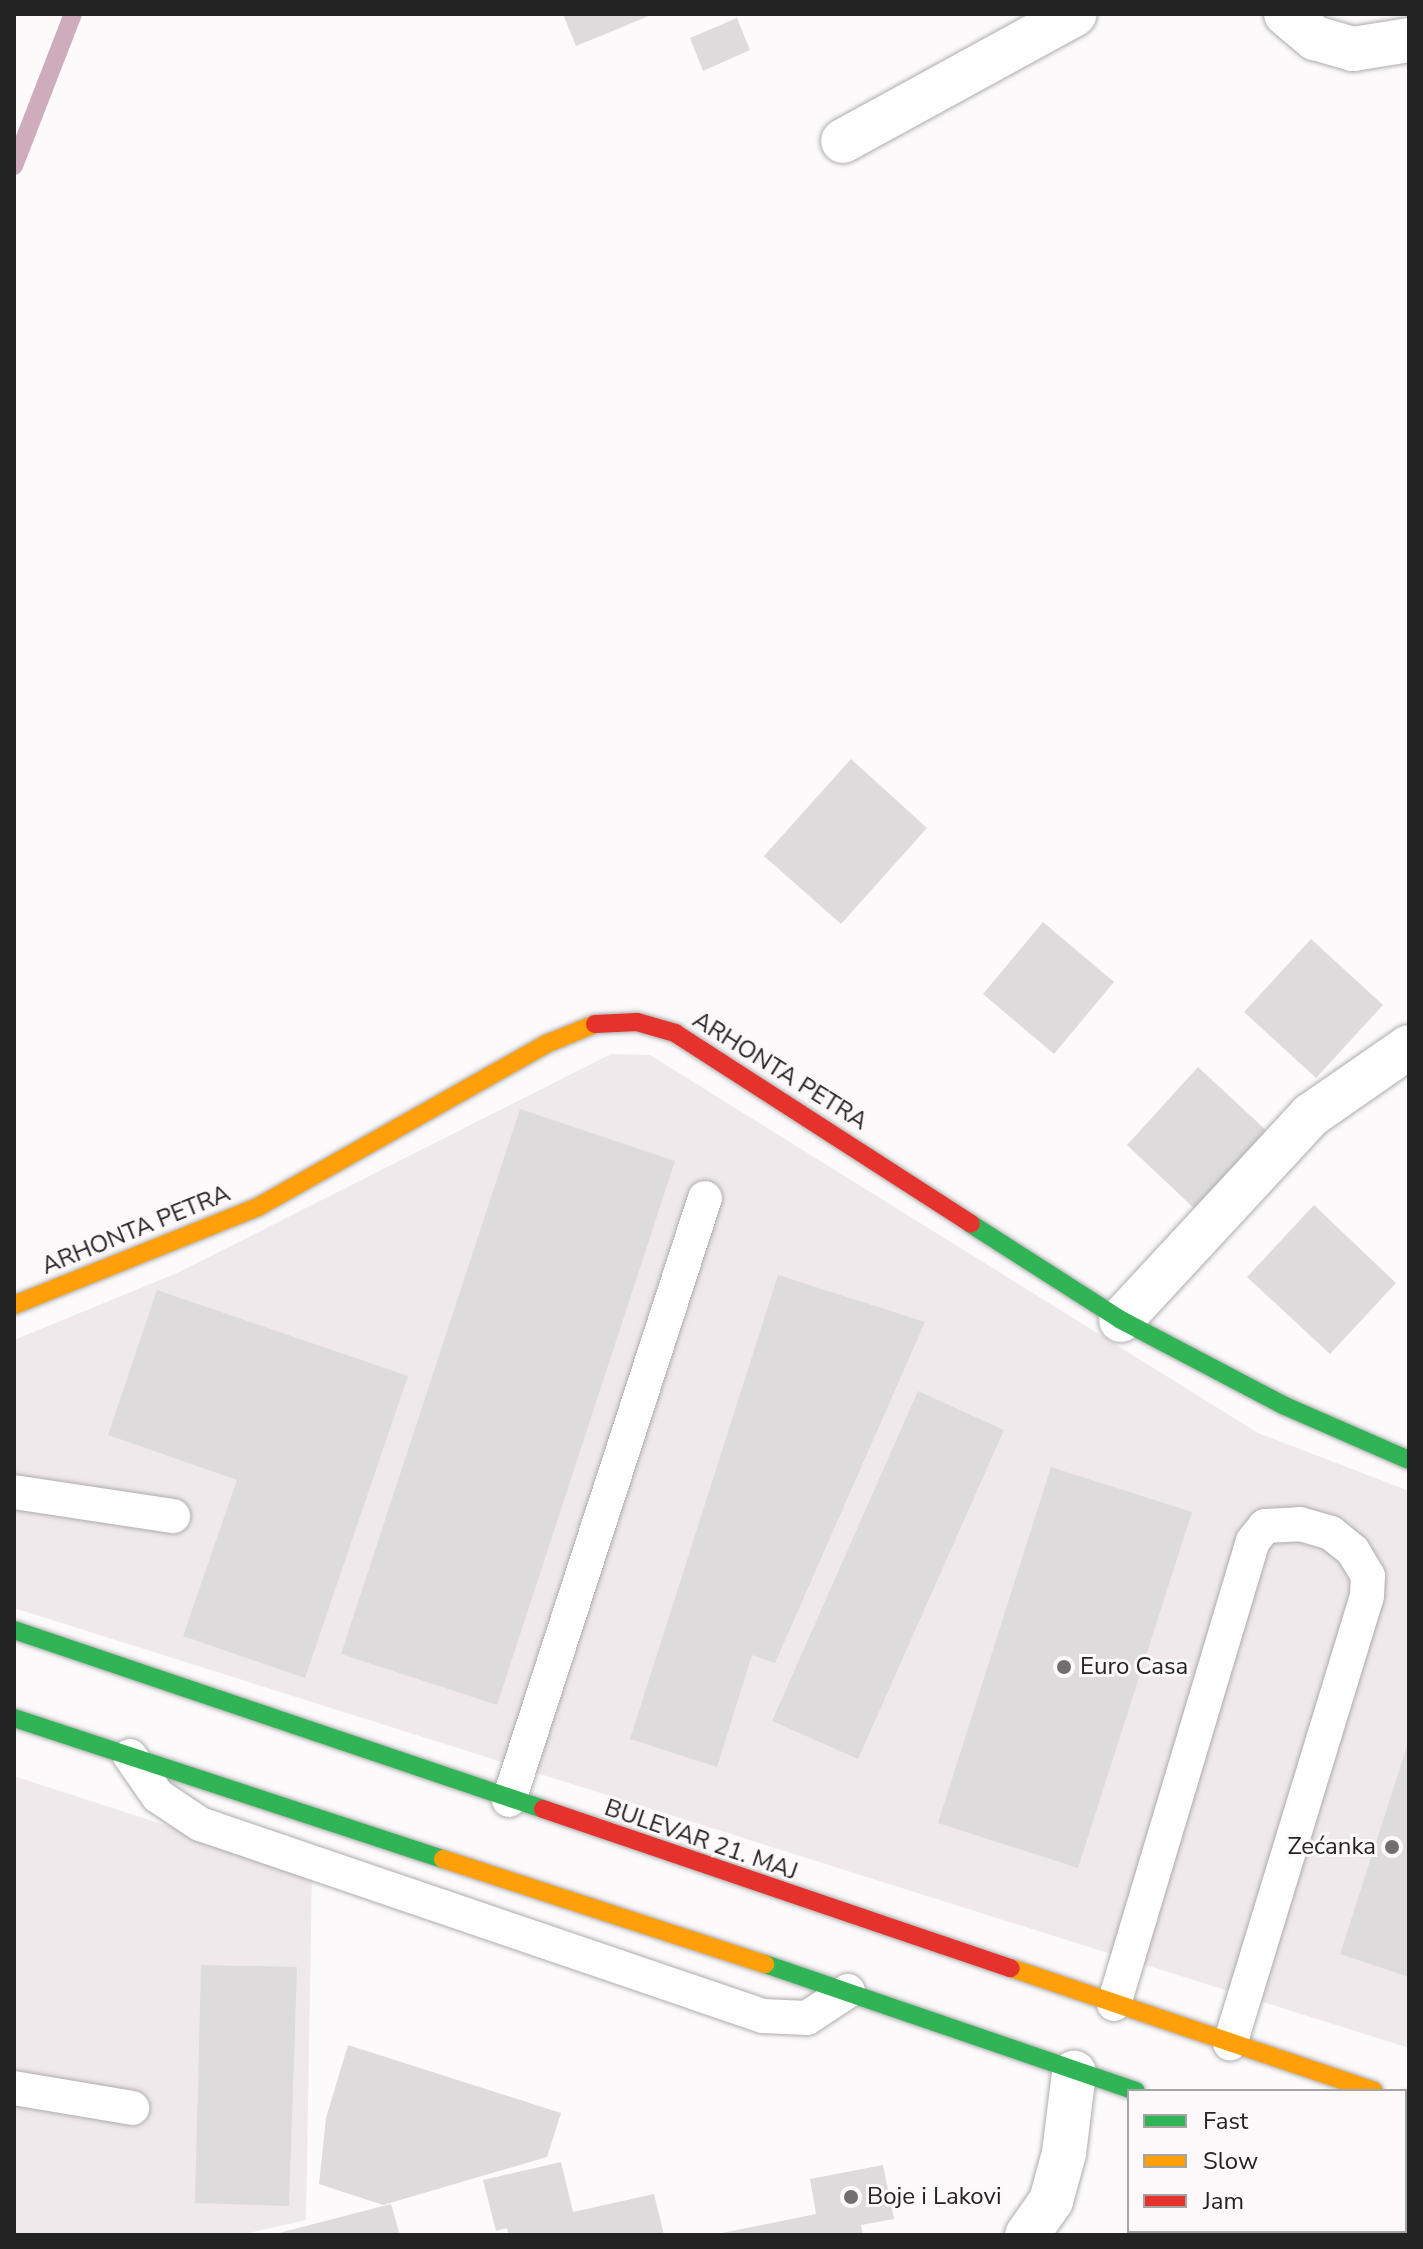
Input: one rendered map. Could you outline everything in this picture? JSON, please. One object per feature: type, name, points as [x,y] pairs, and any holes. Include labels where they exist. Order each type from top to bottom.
[{"type":"main road","name":"ARHONTA PETRA","points":[[14,1305],[258,1207],[546,1044],[596,1024],[637,1022],[675,1033],[1121,1320],[1283,1405],[1409,1460]]},
{"type":"main road","name":"BULEVAR 21. MAJ","points":[[14,1630],[1368,2089]]},
{"type":"main road","points":[[14,1718],[848,1991],[1074,2073],[1129,2089]]},
{"type":"street","points":[[843,141],[1075,14]]},
{"type":"street","points":[[1286,14],[1315,38],[1353,49],[1409,40]]},
{"type":"street","points":[[1121,1320],[1311,1115],[1409,1047]]},
{"type":"street","points":[[1027,2235],[1051,2201],[1064,2153],[1074,2073]]},
{"type":"lane","points":[[509,1800],[705,1198]]},
{"type":"lane","points":[[14,1492],[173,1516]]},
{"type":"lane","points":[[1114,2004],[1253,1541],[1265,1526],[1300,1524],[1331,1533],[1360,1563],[1368,1576],[1367,1596],[1230,2043]]},
{"type":"lane","points":[[130,1756],[158,1796],[200,1824],[763,2016],[807,2018],[848,1991]]},
{"type":"lane","points":[[14,2088],[132,2108]]},
{"type":"shaded area","points":[[611,1054],[650,1055],[1258,1433],[1409,1491],[1409,2048],[14,1608],[14,1340],[177,1273]]},
{"type":"shaded area","points":[[14,1776],[312,1873],[306,2220],[239,2235],[14,2235]]},
{"type":"building","points":[[563,14],[648,14],[649,16],[576,46]]},
{"type":"building","points":[[737,18],[750,50],[703,71],[690,38]]},
{"type":"building","points":[[851,759],[927,828],[841,924],[764,856]]},
{"type":"building","points":[[1043,922],[1114,982],[1054,1054],[983,994]]},
{"type":"building","points":[[1311,939],[1383,1005],[1316,1078],[1244,1012]]},
{"type":"building","points":[[1198,1067],[1269,1133],[1197,1211],[1127,1145]]},
{"type":"building","points":[[520,1109],[675,1161],[497,1705],[341,1654]]},
{"type":"building","points":[[1314,1205],[1396,1283],[1330,1354],[1247,1277]]},
{"type":"building","points":[[778,1275],[925,1322],[775,1663],[752,1655],[717,1767],[630,1739]]},
{"type":"building","points":[[157,1290],[408,1376],[305,1678],[183,1636],[237,1480],[108,1435]]},
{"type":"building","points":[[918,1391],[1004,1430],[858,1759],[772,1721]]},
{"type":"building","name":"Euro Casa","points":[[1051,1467],[1192,1512],[1078,1868],[938,1823]]},
{"type":"building","name":"Zećanka","points":[[1409,1743],[1409,1977],[1340,1954]]},
{"type":"building","points":[[201,1965],[297,1967],[289,2206],[195,2203]]},
{"type":"building","points":[[348,2045],[561,2113],[547,2157],[383,2205],[319,2184],[326,2118]]},
{"type":"building","points":[[561,2162],[573,2212],[654,2194],[664,2235],[509,2235],[507,2228],[496,2231],[483,2180]]},
{"type":"building","name":"Boje i Lakovi","points":[[883,2165],[894,2219],[861,2225],[863,2235],[712,2235],[816,2214],[810,2179]]},
{"type":"building","points":[[391,2204],[400,2235],[275,2235],[275,2234]]},
{"type":"waterway","points":[[14,166],[73,14]]},
{"type":"traffic: fast","points":[[971,1224],[1121,1320],[1283,1405],[1409,1460]]},
{"type":"traffic: fast","points":[[14,1630],[543,1809]]},
{"type":"traffic: fast","points":[[14,1718],[443,1859]]},
{"type":"traffic: fast","points":[[765,1964],[1130,2089]]},
{"type":"traffic: slow","points":[[14,1305],[258,1207],[546,1044],[595,1024]]},
{"type":"traffic: slow","points":[[443,1859],[765,1964]]},
{"type":"traffic: slow","points":[[1011,1968],[1368,2089]]},
{"type":"traffic: jam","points":[[595,1024],[637,1022],[675,1033],[971,1224]]},
{"type":"traffic: jam","points":[[543,1809],[1011,1968]]},
{"type":"place","name":"Euro Casa","points":[[1064,1667]]},
{"type":"place","name":"Zećanka","points":[[1392,1847]]},
{"type":"place","name":"Boje i Lakovi","points":[[851,2197]]}]
